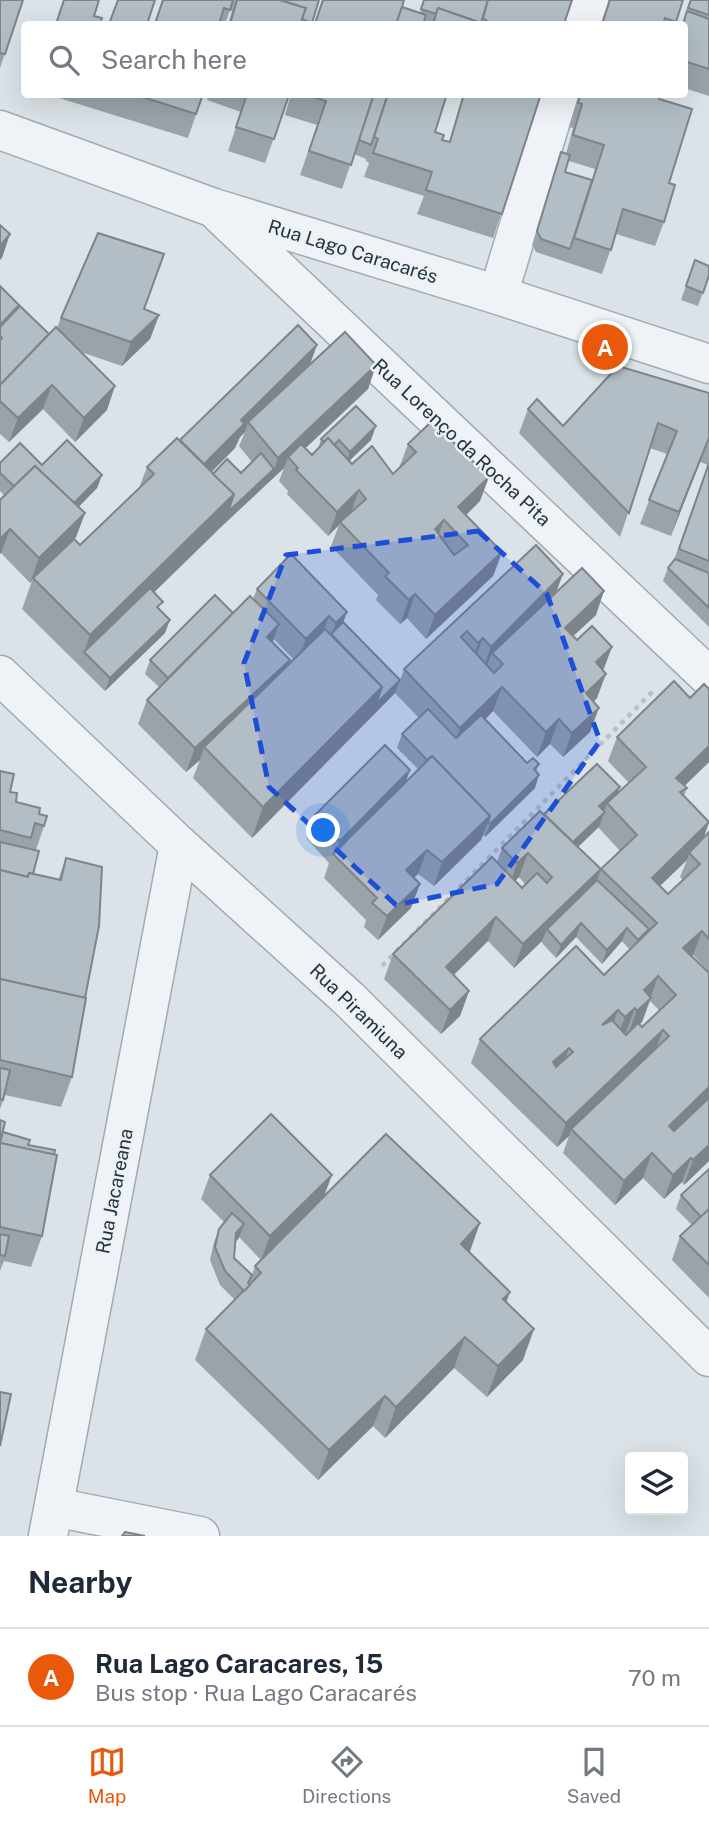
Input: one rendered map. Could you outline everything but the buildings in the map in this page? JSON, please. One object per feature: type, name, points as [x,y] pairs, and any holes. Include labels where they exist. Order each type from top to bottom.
[{"type":"street","points":[[582,21],[589,0]]},
{"type":"street","points":[[498,295],[558,98]]},
{"type":"street","name":"Rua Lago Caracarés","points":[[0,130],[214,208],[498,295],[709,364]]},
{"type":"street","name":"Rua Lorenço da Rocha Pita","points":[[214,208],[698,667]]},
{"type":"street","name":"Rua Piramiuna","points":[[0,675],[179,845],[349,999],[709,1357]]},
{"type":"street","name":"Rua Jacareana","points":[[51,1521],[179,845]]},
{"type":"street","points":[[51,1521],[200,1536]]},
{"type":"path","points":[[349,999],[698,667]]},
{"type":"highlighted area","points":[[478,531],[547,594],[600,741],[497,884],[396,905],[269,787],[244,663],[286,555]]},
{"type":"place","name":"Rua Lago Caracares, 15","points":[[605,347]]}]
